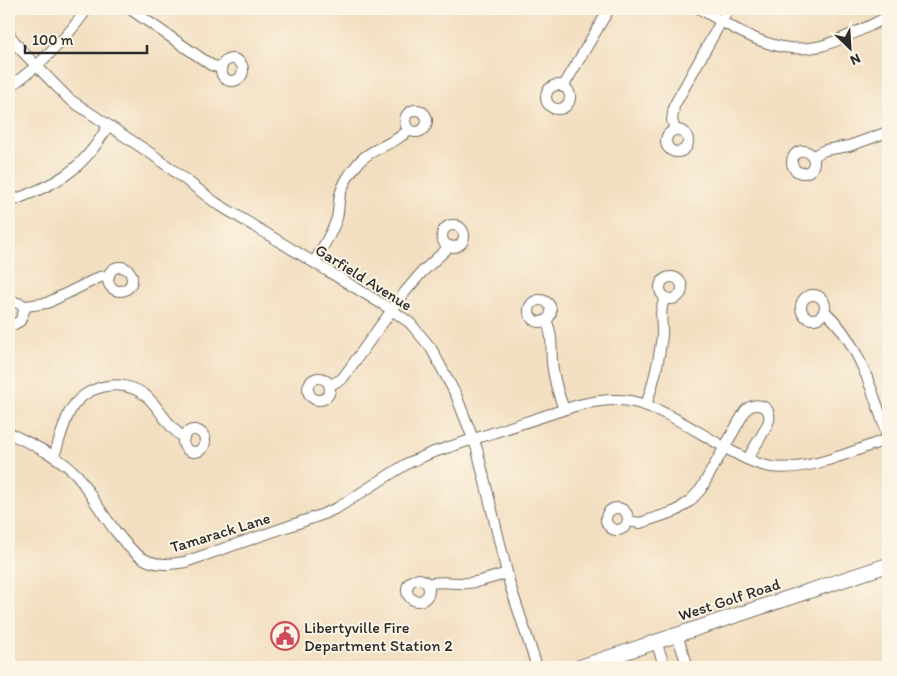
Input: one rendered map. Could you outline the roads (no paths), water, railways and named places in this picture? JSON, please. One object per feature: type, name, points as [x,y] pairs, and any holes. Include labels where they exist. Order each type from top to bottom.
[{"type":"street","points":[[9,87],[37,66],[56,48],[86,9]]},
{"type":"street","points":[[130,9],[211,65],[221,68]]},
{"type":"street","points":[[564,87],[609,9]]},
{"type":"street","points":[[700,9],[740,32],[764,43],[784,48],[819,46],[836,41],[888,17]]},
{"type":"street","points":[[675,130],[672,120],[674,106],[728,9]]},
{"type":"street","name":"Garfield Avenue","points":[[9,34],[69,99],[153,155],[216,203],[392,310],[410,323],[431,348],[456,395],[474,439],[507,573],[537,667]]},
{"type":"street","points":[[9,202],[46,187],[84,162],[99,143],[108,126]]},
{"type":"street","points":[[314,262],[331,234],[337,216],[340,193],[347,178],[360,161],[375,149],[404,135],[408,130]]},
{"type":"street","points":[[813,156],[825,150],[873,139],[888,132]]},
{"type":"street","points":[[330,385],[342,379],[422,272],[450,246]]},
{"type":"street","points":[[9,300],[26,306],[47,303],[100,277],[109,276]]},
{"type":"street","points":[[646,405],[659,361],[662,333],[661,308],[665,298]]},
{"type":"street","points":[[9,324],[13,325],[23,318],[26,306]]},
{"type":"street","points":[[824,311],[833,318],[850,343],[864,372],[888,438]]},
{"type":"street","points":[[546,321],[550,328],[556,388],[564,409]]},
{"type":"street","points":[[54,456],[70,412],[78,400],[89,392],[113,384],[128,386],[145,395],[174,431],[184,438]]},
{"type":"street","name":"Tamarack Lane","points":[[9,433],[54,456],[68,466],[78,476],[125,544],[136,554],[147,561],[170,565],[185,562],[321,515],[337,508],[408,463],[431,453],[597,400],[614,400],[646,405],[725,448],[770,466],[791,468],[809,465],[888,438]]},
{"type":"street","points":[[628,521],[640,523],[676,511],[690,501],[701,489],[748,408],[755,404],[764,406],[769,413],[769,421],[748,458]]},
{"type":"street","name":"West Golf Road","points":[[580,667],[888,565]]},
{"type":"street","points":[[428,584],[438,582],[477,582],[507,573]]},
{"type":"street","points":[[677,635],[688,667]]},
{"type":"street","points":[[656,642],[665,667]]},
{"type":"place","name":"Libertyville Fire Department Station 2","points":[[285,636]]}]
